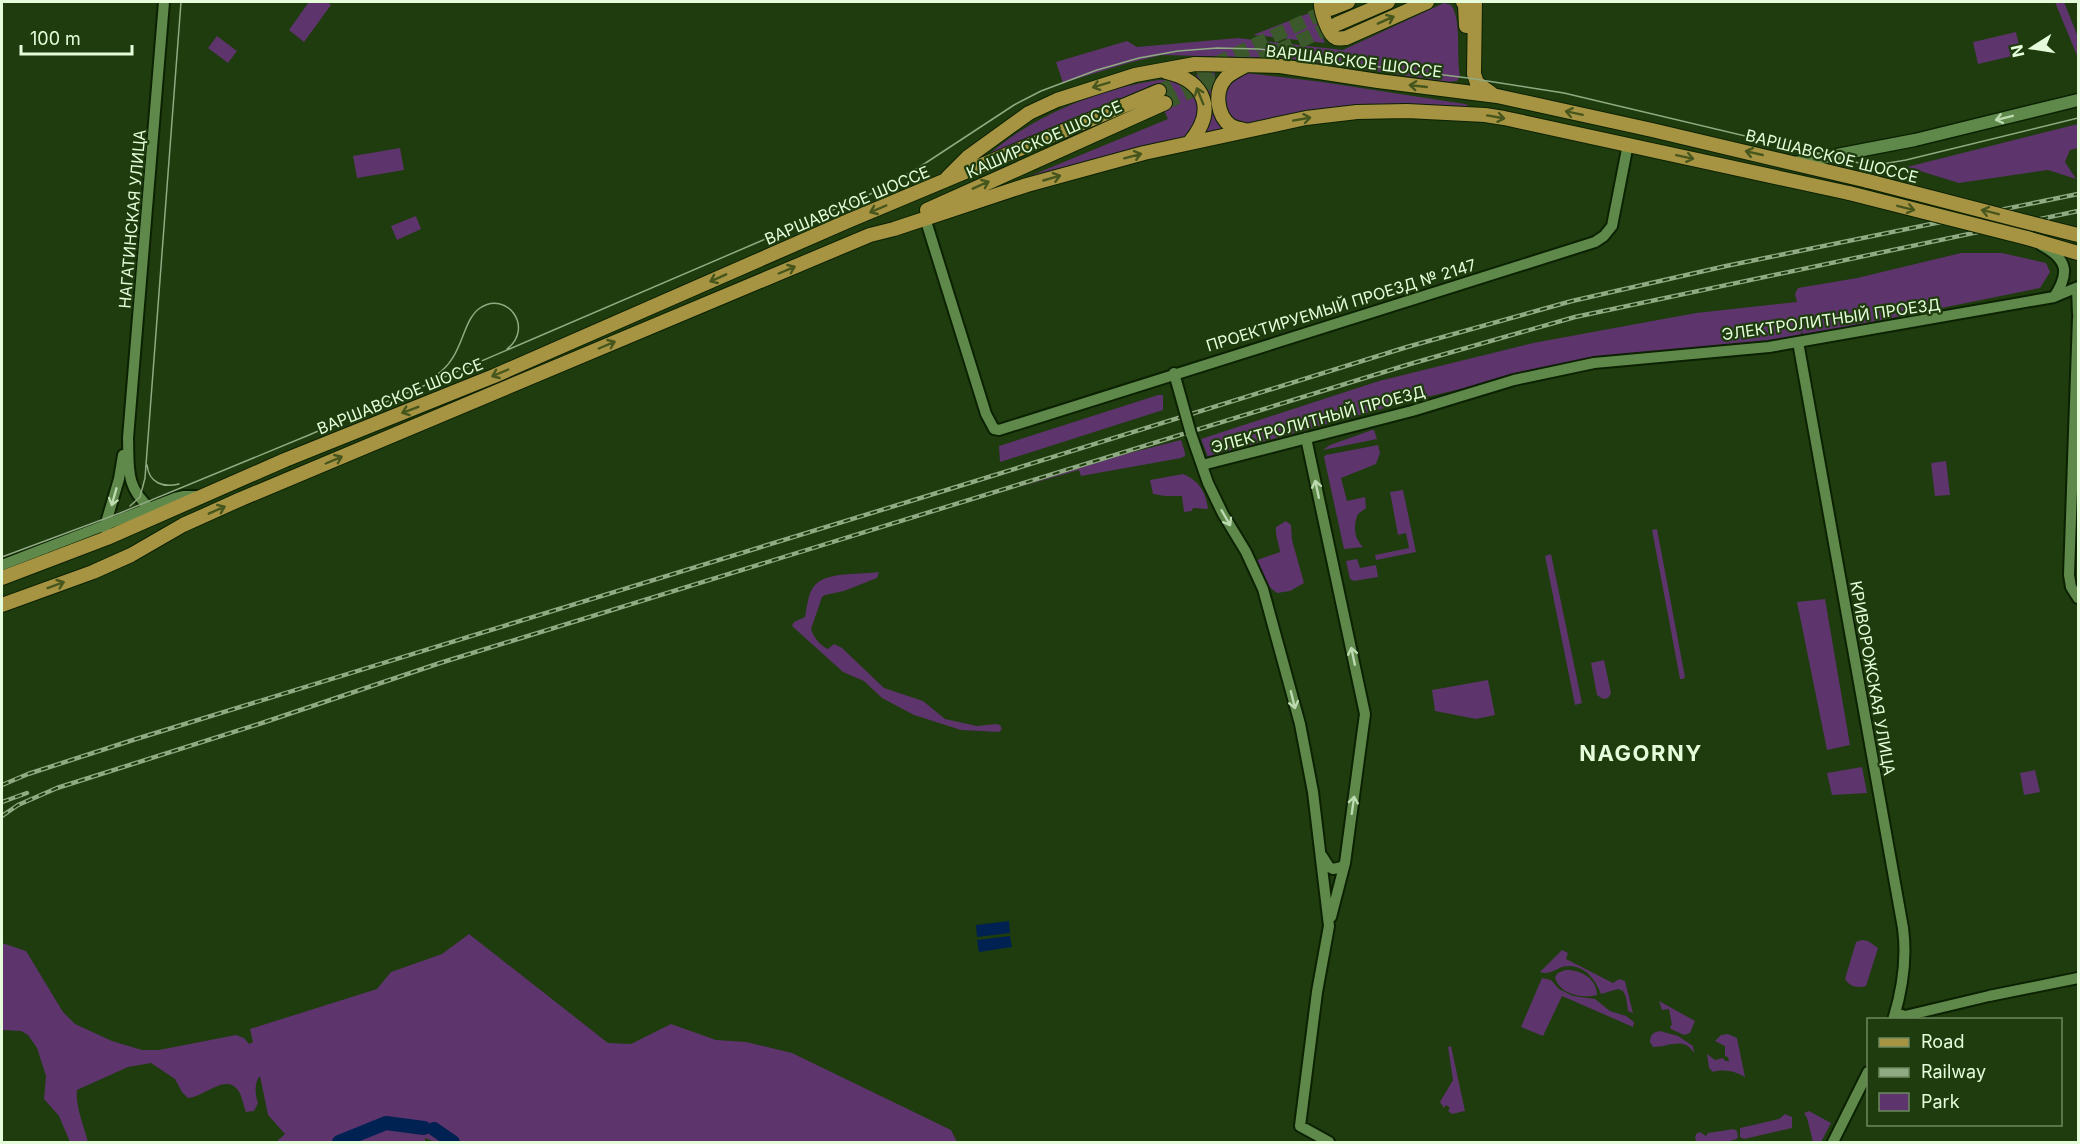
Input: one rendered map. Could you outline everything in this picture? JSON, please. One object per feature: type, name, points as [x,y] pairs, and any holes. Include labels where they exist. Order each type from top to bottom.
[{"type":"main road","points":[[1348,2],[1326,5],[1321,11],[1332,36],[1337,39],[1346,38],[1427,2]]},
{"type":"main road","points":[[1337,24],[1388,2]]},
{"type":"main road","points":[[1444,89],[1458,87],[1465,78],[1467,14],[1463,2]]},
{"type":"main road","points":[[1475,2],[1474,74],[1477,83],[1497,96]]},
{"type":"main road","name":"ВАРШАВСКОЕ ШОССЕ","points":[[2,578],[106,532],[179,507],[199,496],[494,376],[945,181],[968,157],[1029,113],[1071,94],[1158,70],[1196,64],[1280,66],[1497,96],[1795,163],[2079,235]]},
{"type":"main road","points":[[1245,130],[1233,127],[1227,122],[1218,102],[1224,80],[1235,71],[1247,66]]},
{"type":"main road","points":[[1158,70],[1182,76],[1196,86],[1204,100],[1203,116],[1198,133],[1189,143]]},
{"type":"main road","name":"КАШИРСКОЕ ШОССЕ","points":[[870,235],[1162,97],[945,181]]},
{"type":"main road","points":[[1795,163],[1915,140],[2079,99]]},
{"type":"main road","name":"ВАРШАВСКОЕ ШОССЕ","points":[[2,605],[93,572],[131,555],[183,525],[241,499],[870,235],[894,230],[925,218],[1076,171],[1245,130],[1337,114],[1407,111],[1485,115],[1849,193],[2079,253]]},
{"type":"street","name":"НАГАТИНСКАЯ УЛИЦА","points":[[128,438],[164,2]]},
{"type":"street","name":"ПРОЕКТИРУЕМЫЙ ПРОЕЗД № 2147","points":[[925,218],[986,414],[994,429],[1010,428],[1174,373],[1595,242],[1612,226],[1628,144]]},
{"type":"street","points":[[2029,239],[2049,250],[2064,265],[2066,273],[2064,280],[2054,297]]},
{"type":"street","points":[[2078,288],[2079,316],[2069,575],[2071,587],[2079,598]]},
{"type":"street","name":"ЭЛЕКТРОЛИТНЫЙ ПРОЕЗД","points":[[1329,1143],[1300,1126],[1314,1016],[1329,926],[1313,792],[1300,724],[1263,588],[1223,514],[1202,465],[1412,411],[1514,380],[1594,363],[1797,342],[2054,297],[2078,288]]},
{"type":"street","name":"КРИВОРОЖСКАЯ УЛИЦА","points":[[1797,342],[1906,946],[1894,1016]]},
{"type":"street","points":[[1174,373],[1202,465]]},
{"type":"street","points":[[128,438],[130,478],[136,495],[151,509]]},
{"type":"street","points":[[106,532],[128,438]]},
{"type":"street","points":[[1306,438],[1365,714],[1345,863],[1329,926]]},
{"type":"street","points":[[2,566],[106,532],[175,498],[199,496]]},
{"type":"street","points":[[1320,853],[1324,861],[1333,869],[1342,867],[1345,863]]},
{"type":"street","points":[[1894,1016],[1905,1016],[2079,978]]},
{"type":"street","points":[[1833,1143],[1867,1076]]},
{"type":"green space","points":[[309,2],[327,2],[331,5],[304,42],[289,30]]},
{"type":"green space","points":[[2055,2],[2064,2],[2078,37],[2078,58]]},
{"type":"green space","points":[[1444,3],[1451,5],[1456,20],[1460,76],[1457,81],[1449,82],[1284,58],[1162,55],[1063,83],[1056,62],[1127,41],[1137,47],[1238,38],[1343,50]]},
{"type":"green space","points":[[1312,12],[1325,43],[1253,35]]},
{"type":"green space","points":[[2016,32],[2021,54],[1978,64],[1973,42]]},
{"type":"green space","points":[[217,36],[237,51],[228,63],[208,48]]},
{"type":"green space","points":[[1215,72],[1213,97],[1218,119],[1224,130],[1206,134],[1207,103],[1204,89],[1196,75]]},
{"type":"green space","points":[[1246,73],[1322,82],[1468,105],[1467,109],[1247,126],[1232,119],[1228,112],[1225,95],[1233,80]]},
{"type":"green space","points":[[1168,79],[1189,88],[1198,105],[1195,124],[1179,141],[1001,188],[1168,119],[1152,85],[983,160],[1022,130],[1069,106],[1120,88]]},
{"type":"green space","points":[[2078,124],[2078,148],[2070,150],[2065,162],[2076,179],[2048,170],[1959,183],[1907,167]]},
{"type":"green space","points":[[400,148],[404,170],[357,178],[353,156]]},
{"type":"green space","points":[[416,216],[421,229],[397,240],[391,226]]},
{"type":"green space","points":[[1961,253],[2002,253],[2046,263],[2050,272],[2040,288],[1803,336],[1802,331],[1799,339],[1593,359],[1417,399],[1208,457],[1201,439],[1379,381],[1533,343],[1696,313],[1797,302],[1795,294],[1798,288],[1857,278]]},
{"type":"green space","points":[[1163,395],[1163,410],[1000,462],[999,446]]},
{"type":"green space","points":[[1372,430],[1377,439],[1323,450],[1330,445]]},
{"type":"green space","points":[[1181,440],[1185,456],[1181,458],[1081,476],[1079,470],[1016,488],[1118,456]]},
{"type":"green space","points":[[1378,445],[1380,453],[1376,464],[1341,478],[1347,501],[1365,497],[1366,508],[1358,514],[1355,523],[1356,536],[1363,547],[1344,549],[1324,457]]},
{"type":"green space","points":[[1946,461],[1950,495],[1935,496],[1931,463]]},
{"type":"green space","points":[[1183,474],[1194,480],[1201,488],[1208,509],[1193,508],[1192,511],[1184,512],[1182,496],[1153,494],[1150,480]]},
{"type":"green space","points":[[1403,490],[1416,552],[1376,560],[1375,555],[1409,548],[1406,533],[1398,535],[1390,492]]},
{"type":"green space","points":[[1286,521],[1291,525],[1292,540],[1304,583],[1290,591],[1277,593],[1268,586],[1257,560],[1280,552],[1276,527]]},
{"type":"green space","points":[[1657,529],[1685,677],[1683,679],[1680,679],[1652,530]]},
{"type":"green space","points":[[1551,554],[1582,703],[1575,705],[1545,556]]},
{"type":"green space","points":[[1357,559],[1360,568],[1376,565],[1378,577],[1354,581],[1350,579],[1346,561]]},
{"type":"green space","points":[[879,572],[877,578],[822,597],[811,629],[813,635],[822,646],[828,649],[834,644],[842,648],[884,688],[923,701],[945,719],[977,726],[996,724],[1002,729],[999,732],[961,730],[914,715],[882,698],[864,681],[843,672],[792,626],[794,622],[805,617],[811,592],[821,581],[828,577]]},
{"type":"green space","points":[[1825,599],[1850,745],[1827,750],[1797,602]]},
{"type":"green space","points":[[1604,660],[1611,693],[1608,698],[1603,699],[1597,695],[1591,663]]},
{"type":"green space","points":[[1488,680],[1495,715],[1476,719],[1435,711],[1432,690]]},
{"type":"green space","points":[[1862,767],[1867,793],[1832,795],[1827,773]]},
{"type":"green space","points":[[2035,770],[2040,792],[2024,795],[2020,773]]},
{"type":"green space","points":[[469,934],[608,1043],[631,1044],[671,1024],[716,1040],[746,1042],[792,1053],[951,1130],[957,1142],[442,1142],[442,1140],[435,1142],[425,1138],[425,1142],[276,1142],[285,1134],[268,1115],[260,1076],[256,1089],[258,1103],[254,1111],[246,1112],[240,1094],[232,1085],[220,1085],[188,1098],[175,1079],[151,1063],[128,1067],[77,1090],[79,1109],[88,1142],[70,1142],[59,1116],[44,1099],[46,1076],[37,1048],[28,1035],[21,1031],[2,1030],[2,943],[26,951],[63,1012],[75,1024],[112,1041],[142,1050],[159,1050],[236,1035],[244,1038],[249,1044],[253,1042],[250,1029],[377,989],[391,972],[442,954]]},
{"type":"green space","points":[[1862,940],[1878,948],[1866,986],[1857,987],[1849,984],[1845,979],[1856,942]]},
{"type":"green space","points":[[1562,950],[1568,953],[1566,959],[1613,983],[1619,979],[1625,981],[1633,1013],[1628,1011],[1623,991],[1618,989],[1601,994],[1595,982],[1582,969],[1569,966],[1549,973],[1540,972]]},
{"type":"green space","points":[[1565,970],[1577,971],[1587,976],[1594,984],[1597,995],[1578,996],[1561,988],[1555,977]]},
{"type":"green space","points":[[1542,978],[1551,980],[1559,989],[1573,996],[1595,999],[1610,1011],[1626,1016],[1634,1022],[1633,1027],[1562,996],[1543,1036],[1521,1027]]},
{"type":"green space","points":[[1659,1001],[1695,1021],[1690,1033],[1684,1035],[1671,1029],[1669,1009],[1662,1010]]},
{"type":"green space","points":[[1660,1031],[1678,1036],[1693,1046],[1694,1053],[1686,1045],[1681,1044],[1653,1047],[1650,1042],[1651,1036]]},
{"type":"green space","points":[[1728,1034],[1737,1038],[1745,1077],[1730,1071],[1713,1072],[1709,1068],[1707,1054],[1715,1060],[1723,1058],[1729,1061],[1725,1056],[1725,1046],[1715,1041],[1721,1035]]},
{"type":"green space","points":[[1451,1046],[1465,1111],[1452,1114],[1448,1111],[1450,1108],[1446,1105],[1444,1108],[1440,1102],[1453,1080],[1448,1047]]},
{"type":"green space","points":[[1809,1111],[1831,1123],[1821,1142],[1813,1142],[1804,1113]]},
{"type":"green space","points":[[1785,1114],[1792,1117],[1792,1128],[1744,1139],[1740,1137],[1740,1128],[1779,1119]]},
{"type":"green space","points":[[1734,1129],[1737,1131],[1738,1138],[1729,1141],[1697,1142],[1695,1138],[1700,1132],[1706,1136],[1708,1133]]},
{"type":"water","points":[[1009,921],[1010,933],[977,937],[976,925]]},
{"type":"water","points":[[1010,936],[1012,947],[979,952],[977,940]]},
{"type":"waterway","points":[[339,1142],[386,1123],[424,1128]]},
{"type":"waterway","points":[[434,1129],[453,1142]]},
{"type":"tunnel","points":[[1159,91],[1330,9]]},
{"type":"tunnel","points":[[1165,103],[1337,24]]},
{"type":"tram line","points":[[130,506],[140,497],[145,478],[181,2]]},
{"type":"tram line","points":[[2,557],[120,513],[309,435],[875,192],[918,168],[1014,105],[1041,91],[1097,70],[1139,58],[1178,51],[1217,48],[1259,49],[1339,62],[1468,78],[1564,93],[1859,163],[1882,164],[1906,160],[2078,118]]},
{"type":"tram line","points":[[435,376],[452,360],[474,314],[480,308],[490,304],[507,307],[518,322],[515,340],[507,349]]},
{"type":"tram line","points":[[147,465],[151,476],[158,483],[179,484]]},
{"type":"railway","points":[[2,785],[28,774],[136,739],[1407,347],[1572,301],[1726,266],[2078,194]]},
{"type":"railway","points":[[2,816],[18,805],[57,788],[262,723],[440,663],[1410,364],[1575,317],[2078,211]]},
{"type":"railway","points":[[2,802],[27,793]]},
{"type":"district","name":"NAGORNY","points":[[1641,753]]}]
